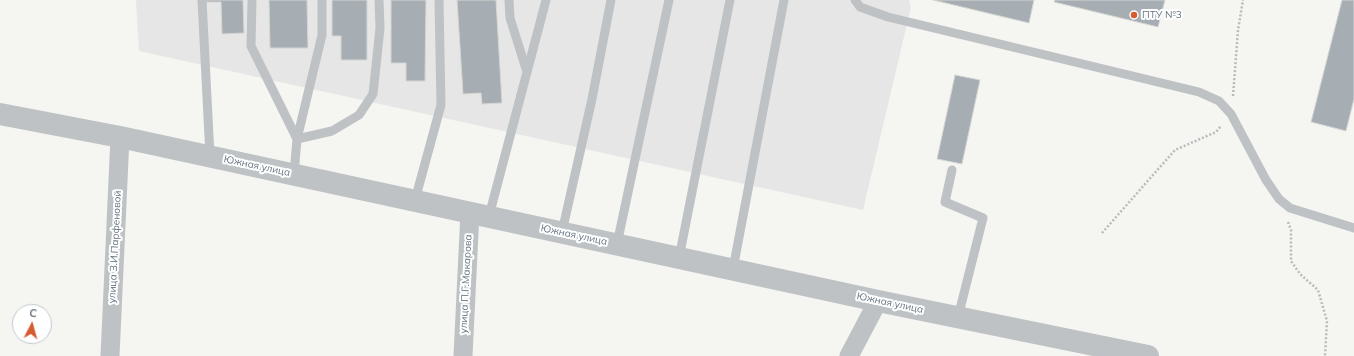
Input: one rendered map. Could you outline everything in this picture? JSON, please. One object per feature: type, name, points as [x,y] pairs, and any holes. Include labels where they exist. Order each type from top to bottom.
[{"type":"street","name":"Южная улица","points":[[0,114],[120,137],[878,301],[1148,356]]},
{"type":"street","name":"улица З.И.Парфеновой","points":[[110,356],[120,137]]},
{"type":"street","name":"улица П.Г.Макарова","points":[[463,356],[479,214]]},
{"type":"street","points":[[849,356],[878,301]]},
{"type":"lane","points":[[202,0],[210,156]]},
{"type":"lane","points":[[252,0],[251,46],[297,139]]},
{"type":"lane","points":[[294,174],[297,139],[322,35],[322,0]]},
{"type":"lane","points":[[297,139],[332,131],[359,115],[373,94],[380,28],[379,0]]},
{"type":"lane","points":[[415,200],[441,105],[439,0]]},
{"type":"lane","points":[[509,0],[510,18],[527,73]]},
{"type":"lane","points":[[479,214],[527,73],[546,0]]},
{"type":"lane","points":[[562,232],[592,99],[611,0]]},
{"type":"lane","points":[[617,244],[669,0]]},
{"type":"lane","points":[[679,258],[730,0]]},
{"type":"lane","points":[[733,269],[784,0]]},
{"type":"lane","points":[[855,0],[860,7],[888,18],[1199,92],[1219,101],[1231,114],[1266,180],[1279,199],[1290,208],[1354,228]]},
{"type":"lane","points":[[952,170],[945,202],[983,218],[958,317]]},
{"type":"path","points":[[1102,233],[1175,150],[1216,132],[1231,114],[1238,30],[1243,0]]},
{"type":"path","points":[[1279,199],[1291,230],[1291,261],[1300,274],[1318,290],[1327,321],[1325,356]]},
{"type":"shaded area","points":[[136,0],[909,0],[911,7],[863,210],[139,51]]},
{"type":"building","points":[[206,0],[243,0],[244,33],[222,34],[221,2],[206,2]]},
{"type":"building","points":[[269,0],[307,0],[308,48],[270,48]]},
{"type":"building","points":[[332,0],[367,0],[367,60],[341,60],[341,36],[332,36]]},
{"type":"building","points":[[391,0],[426,0],[425,81],[406,81],[406,63],[391,63]]},
{"type":"building","points":[[457,0],[496,0],[502,103],[482,104],[481,93],[463,94]]},
{"type":"building","points":[[933,0],[1034,0],[1029,23]]},
{"type":"building","name":"ПТУ №3","points":[[1055,0],[1165,0],[1158,27],[1054,2]]},
{"type":"building","points":[[1342,0],[1354,0],[1354,99],[1346,131],[1311,122]]},
{"type":"building","points":[[955,75],[980,80],[962,164],[937,159]]},
{"type":"place","name":"ПТУ №3","points":[[1134,15]]}]
